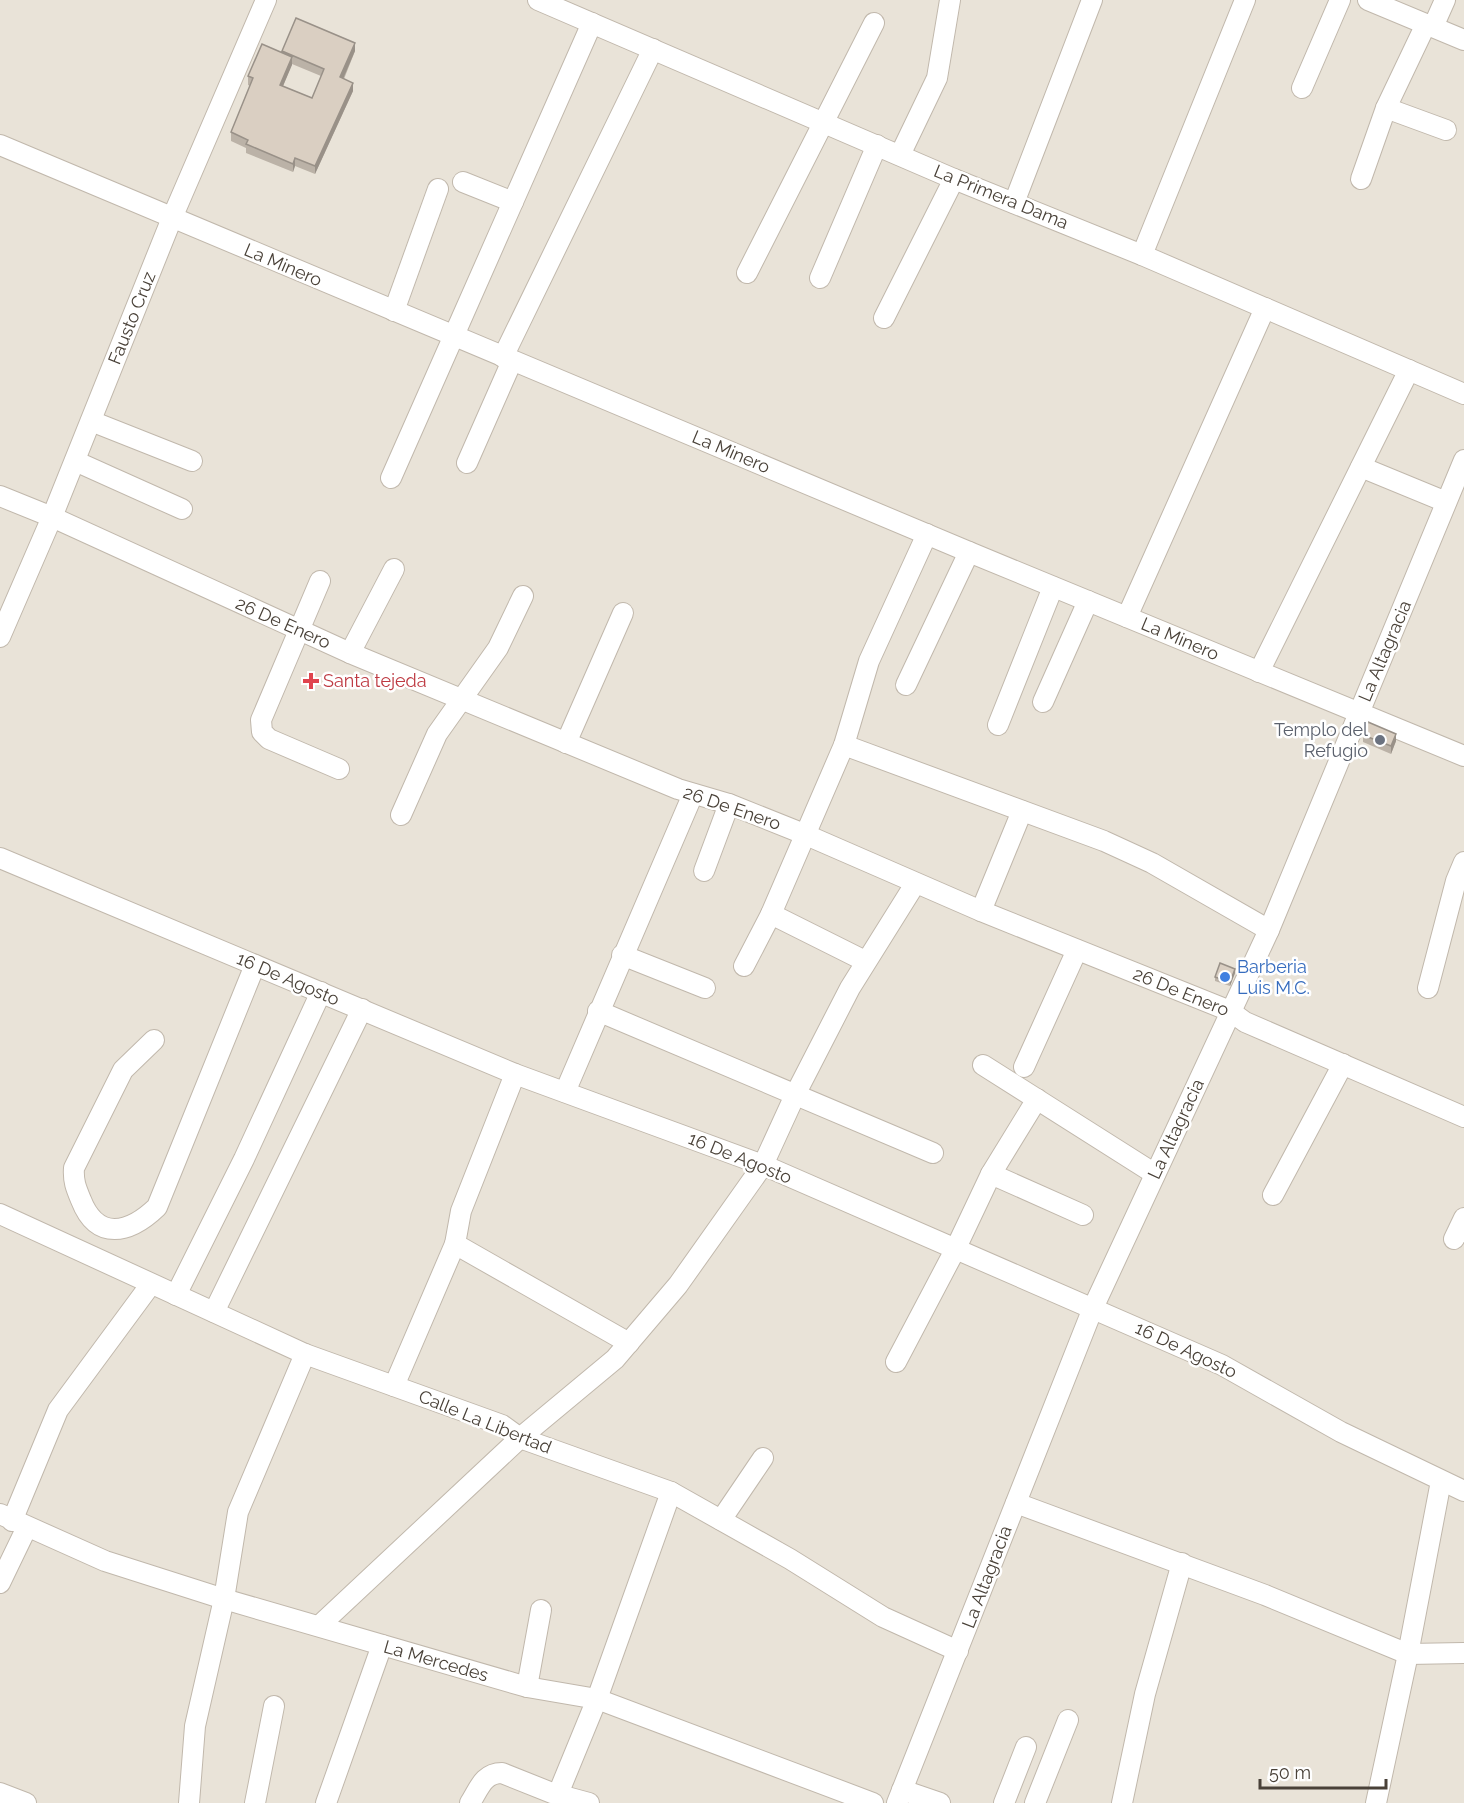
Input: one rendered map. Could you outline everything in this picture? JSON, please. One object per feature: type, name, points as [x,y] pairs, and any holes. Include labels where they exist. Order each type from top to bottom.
[{"type":"street","name":"Fausto Cruz","points":[[0,637],[75,461],[172,218],[266,0]]},
{"type":"street","name":"La Primera Dama","points":[[538,0],[954,179],[1142,255],[1464,394]]},
{"type":"street","points":[[900,155],[937,78],[950,0]]},
{"type":"street","points":[[1014,203],[1092,0]]},
{"type":"street","points":[[1142,255],[1245,0]]},
{"type":"street","points":[[1302,88],[1340,0]]},
{"type":"street","points":[[1368,0],[1404,7],[1429,26],[1464,40]]},
{"type":"street","points":[[1361,179],[1386,108],[1445,0]]},
{"type":"street","points":[[391,478],[592,23]]},
{"type":"street","points":[[747,273],[874,23]]},
{"type":"street","points":[[467,463],[508,359],[653,49]]},
{"type":"street","points":[[1386,108],[1446,130]]},
{"type":"street","name":"La Minero","points":[[0,145],[969,552],[1464,756]]},
{"type":"street","points":[[820,278],[877,145]]},
{"type":"street","points":[[884,318],[954,179]]},
{"type":"street","points":[[462,182],[513,202]]},
{"type":"street","points":[[394,311],[438,189]]},
{"type":"street","points":[[1127,617],[1266,308]]},
{"type":"street","points":[[1259,672],[1409,370]]},
{"type":"street","points":[[91,421],[192,461]]},
{"type":"street","name":"La Altagracia","points":[[900,1796],[1093,1308],[1269,930],[1464,460]]},
{"type":"street","points":[[75,461],[182,509]]},
{"type":"street","points":[[1361,467],[1446,502]]},
{"type":"street","name":"26 De Enero","points":[[0,496],[52,517],[350,653],[693,794],[729,804],[804,834],[981,912],[1230,1011],[1245,1022],[1464,1117]]},
{"type":"street","points":[[744,966],[771,914],[844,745],[869,661],[927,534]]},
{"type":"street","points":[[906,685],[969,552]]},
{"type":"street","points":[[350,653],[394,569]]},
{"type":"street","points":[[320,581],[261,720],[262,732],[269,739],[339,769]]},
{"type":"street","points":[[998,725],[1053,587]]},
{"type":"street","points":[[401,815],[437,734],[498,648],[524,596]]},
{"type":"street","points":[[1043,702],[1088,601]]},
{"type":"street","points":[[566,743],[623,613]]},
{"type":"street","points":[[844,745],[1022,811],[1152,863],[1269,930]]},
{"type":"street","points":[[564,1092],[693,794]]},
{"type":"street","points":[[704,871],[729,804]]},
{"type":"street","points":[[981,912],[1022,811]]},
{"type":"street","name":"16 De Agosto","points":[[0,858],[515,1074],[763,1166],[1093,1308],[1222,1365],[1341,1432],[1464,1491]]},
{"type":"street","points":[[1428,988],[1456,881],[1464,862]]},
{"type":"street","points":[[319,1626],[520,1438],[615,1359],[678,1286],[763,1166],[796,1093],[866,962],[915,884]]},
{"type":"street","points":[[771,914],[866,962]]},
{"type":"street","points":[[1024,1067],[1077,950]]},
{"type":"street","points":[[622,955],[705,988]]},
{"type":"street","points":[[154,1040],[123,1070],[74,1168],[73,1180],[87,1216],[96,1225],[107,1230],[117,1230],[149,1215],[157,1207],[255,965]]},
{"type":"street","points":[[176,1295],[244,1159],[321,993]]},
{"type":"street","points":[[214,1312],[362,1009]]},
{"type":"street","points":[[598,1011],[933,1152]]},
{"type":"street","points":[[1273,1195],[1343,1064]]},
{"type":"street","points":[[983,1065],[1155,1174]]},
{"type":"street","points":[[394,1386],[455,1244],[461,1211],[515,1074]]},
{"type":"street","points":[[896,1362],[955,1250],[991,1174],[1037,1100]]},
{"type":"street","points":[[991,1174],[1083,1215]]},
{"type":"street","name":"Calle La Libertad","points":[[0,1214],[305,1354],[502,1425],[520,1438],[671,1492],[883,1617],[958,1651]]},
{"type":"street","points":[[1454,1239],[1464,1218]]},
{"type":"street","points":[[455,1244],[629,1343]]},
{"type":"street","points":[[0,1583],[13,1521],[58,1410],[151,1284]]},
{"type":"street","points":[[189,1803],[195,1726],[224,1599],[238,1512],[305,1354]]},
{"type":"street","points":[[721,1520],[763,1458]]},
{"type":"street","points":[[1376,1803],[1408,1654],[1441,1481]]},
{"type":"street","points":[[558,1794],[597,1699],[671,1492]]},
{"type":"street","points":[[1016,1503],[1182,1563],[1408,1654],[1464,1653]]},
{"type":"street","name":"La Mercedes","points":[[13,1521],[105,1561],[224,1599],[527,1687],[597,1699],[873,1803]]},
{"type":"street","points":[[1122,1803],[1145,1694],[1182,1563]]},
{"type":"street","points":[[527,1687],[541,1610]]},
{"type":"street","points":[[326,1803],[382,1646]]},
{"type":"street","points":[[255,1803],[274,1706]]},
{"type":"street","points":[[1035,1803],[1068,1720]]},
{"type":"street","points":[[1004,1803],[1026,1747]]},
{"type":"street","points":[[470,1803],[486,1776],[494,1773],[502,1773],[589,1803]]},
{"type":"street","points":[[0,1793],[26,1803]]},
{"type":"street","points":[[900,1796],[940,1803]]},
{"type":"shaded area","points":[[0,0],[1464,0],[1464,1803],[0,1803]]},
{"type":"building","points":[[296,18],[355,43],[340,77],[353,83],[315,166],[295,158],[293,164],[246,144],[248,140],[231,132],[253,78],[248,76],[262,44],[292,57],[280,85],[312,98],[324,69],[282,51]]},
{"type":"building","points":[[1368,722],[1396,734],[1391,746],[1363,735]]},
{"type":"building","name":"Barberia Luis M.C.","points":[[1220,963],[1235,969],[1230,982],[1215,977]]},
{"type":"place","name":"Santa tejeda","points":[[311,681]]},
{"type":"place","name":"Templo del Refugio","points":[[1380,740]]},
{"type":"place","name":"Barberia Luis M.C.","points":[[1225,977]]}]
